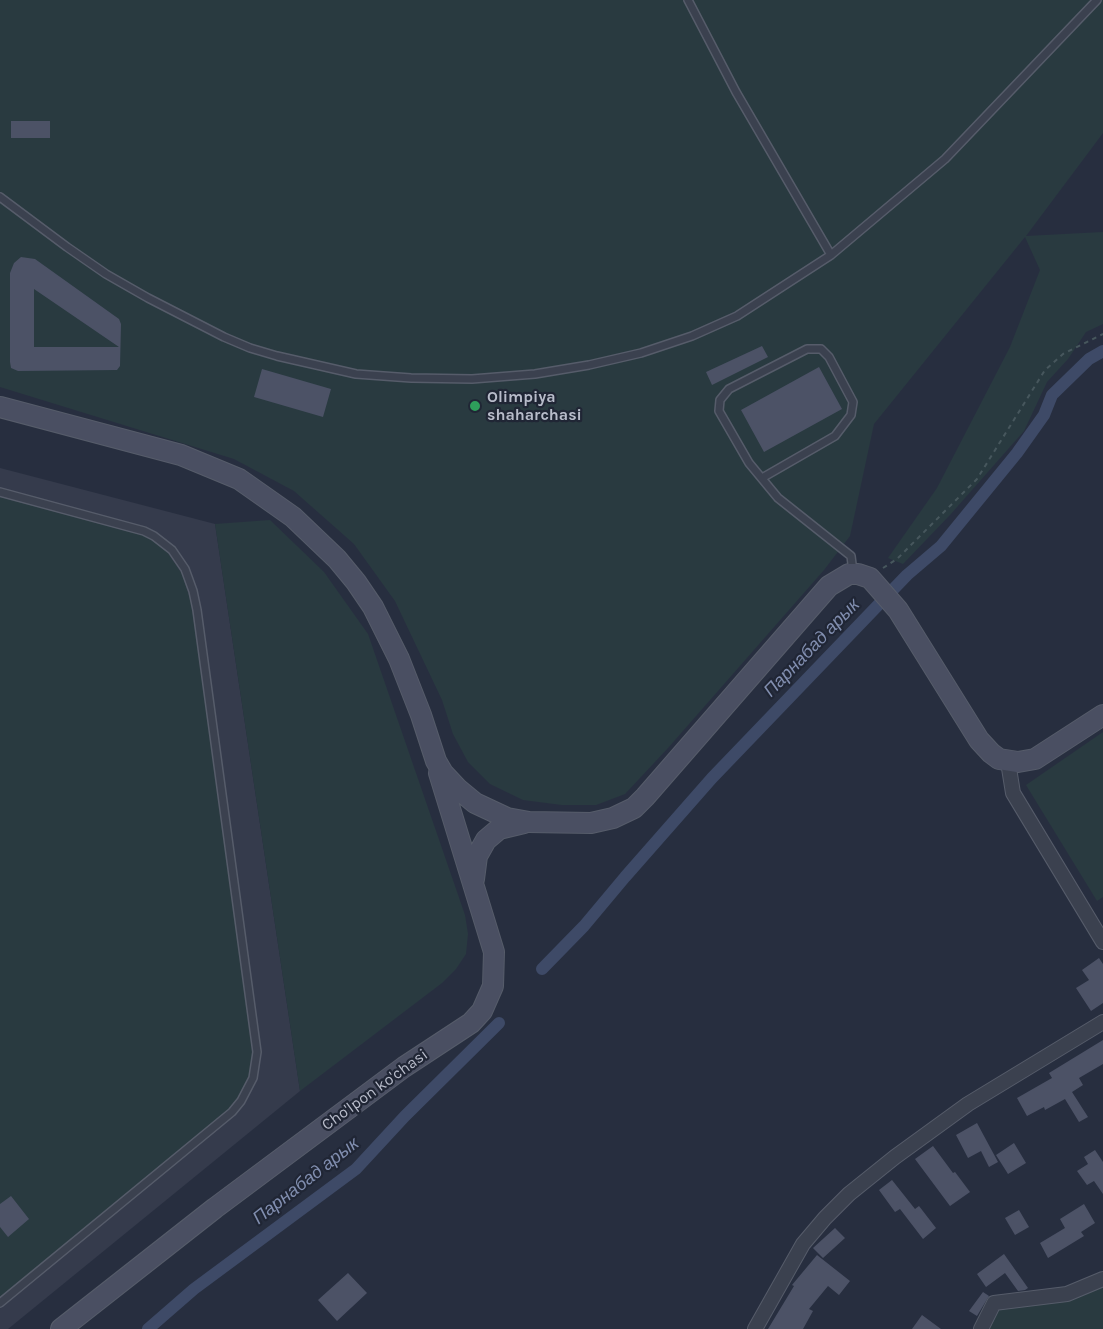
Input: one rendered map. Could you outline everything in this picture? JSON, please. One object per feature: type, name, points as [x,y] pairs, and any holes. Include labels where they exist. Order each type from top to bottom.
[{"type":"main road","name":"Cho'lpon ko'chasi","points":[[0,407],[190,458],[239,479],[293,517],[337,559],[373,607],[399,659],[421,715],[488,930],[495,963],[490,996],[477,1017],[394,1074],[215,1208],[61,1329]]},
{"type":"main road","points":[[474,885],[476,862],[486,840],[494,832],[504,827],[529,822],[599,822],[634,808],[829,585],[844,576],[868,580],[898,610],[979,740],[991,753],[1008,762],[1027,762],[1103,715]]},
{"type":"main road","points":[[436,761],[453,784],[475,803],[501,816],[529,822]]},
{"type":"street","points":[[1008,762],[1013,793],[1103,942]]},
{"type":"street","points":[[755,1329],[803,1244],[849,1194],[968,1104],[1103,1022]]},
{"type":"street","points":[[981,1329],[994,1303],[1067,1294],[1103,1279]]},
{"type":"lane","points":[[688,0],[736,93],[831,255]]},
{"type":"lane","points":[[0,197],[106,274],[148,298],[250,348],[356,374],[472,379],[535,374],[641,353],[692,336],[737,316],[831,255],[945,159],[1097,0]]},
{"type":"lane","points":[[762,478],[835,436],[851,416],[853,402],[829,357],[821,350],[807,349],[729,389],[720,400],[719,411],[749,463],[778,498],[850,556],[868,580]]},
{"type":"lane","points":[[0,492],[144,531],[172,550],[185,569],[197,610],[257,1052],[254,1078],[232,1112],[0,1303]]},
{"type":"path","points":[[868,580],[897,558],[977,479],[1046,370],[1063,354],[1103,334]]},
{"type":"shaded area","name":"Olimpiya shaharchasi","points":[[0,0],[1103,0],[1103,133],[1026,236],[1103,232],[1103,324],[1086,332],[1068,359],[1047,382],[1024,431],[950,515],[903,564],[888,558],[937,488],[1010,347],[1040,270],[1025,237],[874,424],[850,536],[824,570],[668,748],[625,794],[596,805],[562,805],[523,800],[490,784],[468,762],[453,734],[442,700],[395,601],[354,544],[294,491],[234,459],[0,387]]},
{"type":"shaded area","points":[[0,468],[215,524],[300,1091],[8,1329],[0,1329]]},
{"type":"shaded area","points":[[0,497],[145,536],[165,549],[182,574],[191,602],[253,1053],[250,1076],[245,1087],[223,1115],[0,1297]]},
{"type":"shaded area","points":[[270,520],[324,572],[368,634],[465,915],[468,934],[466,954],[456,969],[442,983],[300,1091],[215,524]]},
{"type":"shaded area","points":[[1103,732],[1103,897],[1097,901],[1026,785]]},
{"type":"shaded area","points":[[1103,1285],[1103,1329],[984,1329],[996,1307],[1068,1301]]},
{"type":"building","points":[[11,121],[50,121],[50,138],[11,138]]},
{"type":"building","points":[[21,257],[35,259],[119,319],[121,324],[120,366],[117,370],[18,371],[11,368],[10,273],[14,263]],"holes":[[[34,289],[119,347],[34,347]]]},
{"type":"building","points":[[762,346],[768,357],[712,385],[706,372]]},
{"type":"building","points":[[819,367],[842,409],[764,452],[741,410]]},
{"type":"building","points":[[262,369],[331,389],[323,417],[254,397]]},
{"type":"building","points":[[1099,958],[1103,964],[1103,1003],[1091,1011],[1076,988],[1089,980],[1082,970]]},
{"type":"building","points":[[1103,1040],[1103,1064],[1079,1078],[1083,1085],[1072,1092],[1088,1117],[1079,1122],[1065,1099],[1045,1110],[1044,1107],[1027,1116],[1017,1098],[1052,1078],[1049,1073]]},
{"type":"building","points":[[977,1123],[998,1162],[989,1167],[981,1151],[968,1158],[956,1135]]},
{"type":"building","points":[[1014,1143],[1026,1163],[1008,1174],[996,1155]]},
{"type":"building","points":[[933,1146],[970,1192],[950,1206],[915,1159]]},
{"type":"building","points":[[1095,1150],[1103,1162],[1103,1194],[1094,1181],[1087,1185],[1077,1171],[1088,1164],[1084,1157]]},
{"type":"building","points":[[892,1180],[915,1209],[919,1206],[936,1228],[923,1239],[900,1209],[895,1212],[879,1190]]},
{"type":"building","points":[[11,1196],[29,1219],[8,1237],[0,1227],[0,1204]]},
{"type":"building","points":[[1084,1204],[1095,1223],[1081,1232],[1084,1236],[1048,1258],[1040,1243],[1065,1228],[1060,1219]]},
{"type":"building","points":[[1019,1210],[1029,1227],[1015,1235],[1005,1218]]},
{"type":"building","points":[[835,1228],[845,1238],[823,1258],[813,1248]]},
{"type":"building","points":[[1004,1254],[1028,1288],[1025,1290],[1018,1291],[1005,1273],[986,1287],[977,1274]]},
{"type":"building","points":[[817,1255],[850,1281],[839,1295],[828,1286],[809,1309],[813,1311],[803,1329],[768,1329],[794,1286],[792,1285]]},
{"type":"building","points":[[348,1273],[367,1293],[337,1321],[318,1300]]},
{"type":"building","points":[[983,1292],[989,1296],[977,1316],[969,1311]]},
{"type":"building","points":[[922,1315],[941,1329],[912,1329]]},
{"type":"waterway","name":"Парнабад арык","points":[[542,969],[584,926],[712,778],[907,575],[941,546],[1017,453],[1044,415],[1052,395],[1089,359],[1103,351]]},
{"type":"waterway","name":"Парнабад арык","points":[[148,1329],[194,1289],[356,1169],[405,1116],[499,1023]]},
{"type":"place","name":"Olimpiya shaharchasi","points":[[475,406]]}]
